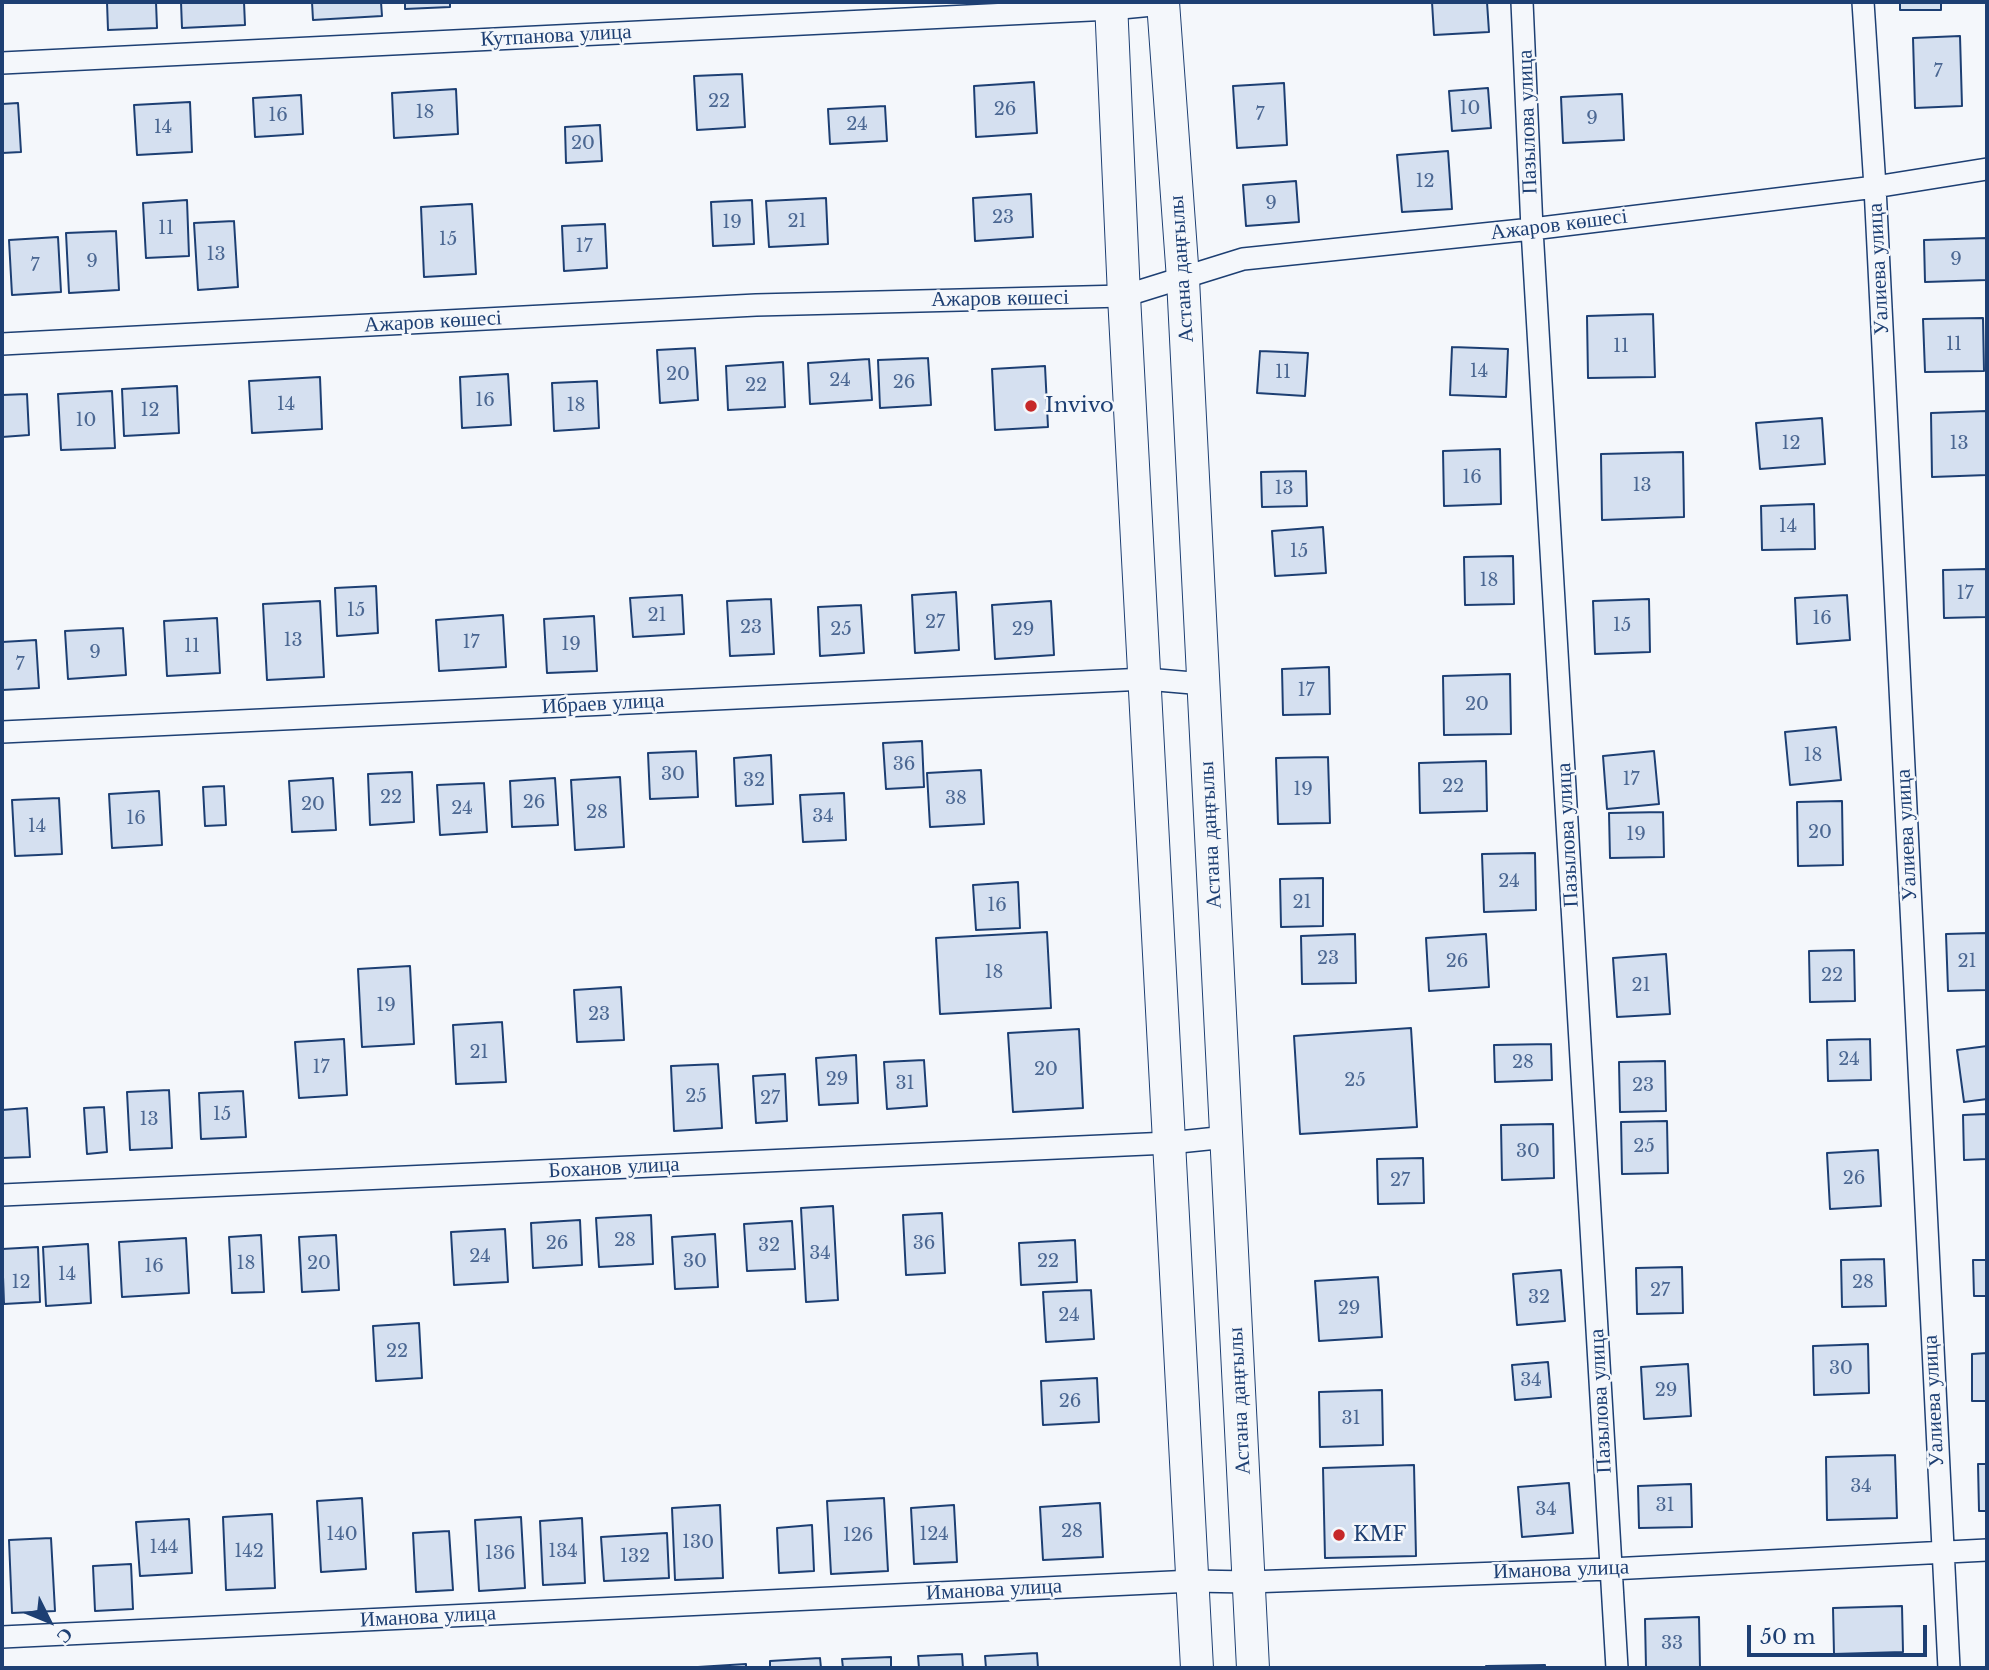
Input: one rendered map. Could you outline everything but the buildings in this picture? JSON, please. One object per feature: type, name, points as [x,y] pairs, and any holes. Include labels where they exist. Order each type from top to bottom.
[{"type":"street","name":"Пазылова улица","points":[[1522,2],[1532,229],[1616,1668]]},
{"type":"street","name":"Уалиева улица","points":[[1863,2],[1875,187],[1949,1668]]},
{"type":"street","name":"Кутпанова улица","points":[[2,63],[1163,3]]},
{"type":"street","name":"Астана даңғылы","points":[[1163,3],[1183,279],[1253,1668]]},
{"type":"street","points":[[1111,5],[1197,1668]]},
{"type":"street","name":"Ажаров көшесі","points":[[2,344],[756,305],[1124,296],[1243,259],[1532,229],[1875,187],[1987,169]]},
{"type":"street","name":"Ибраев улица","points":[[2,732],[1146,679],[1204,684]]},
{"type":"street","name":"Боханов улица","points":[[2,1195],[1169,1143],[1227,1137]]},
{"type":"street","name":"Иманова улица","points":[[2,1637],[1193,1581],[1249,1582],[1611,1569],[1987,1550]]},
{"type":"place","name":"Invivo","points":[[1031,406]]},
{"type":"place","name":"KMF","points":[[1339,1535]]}]
